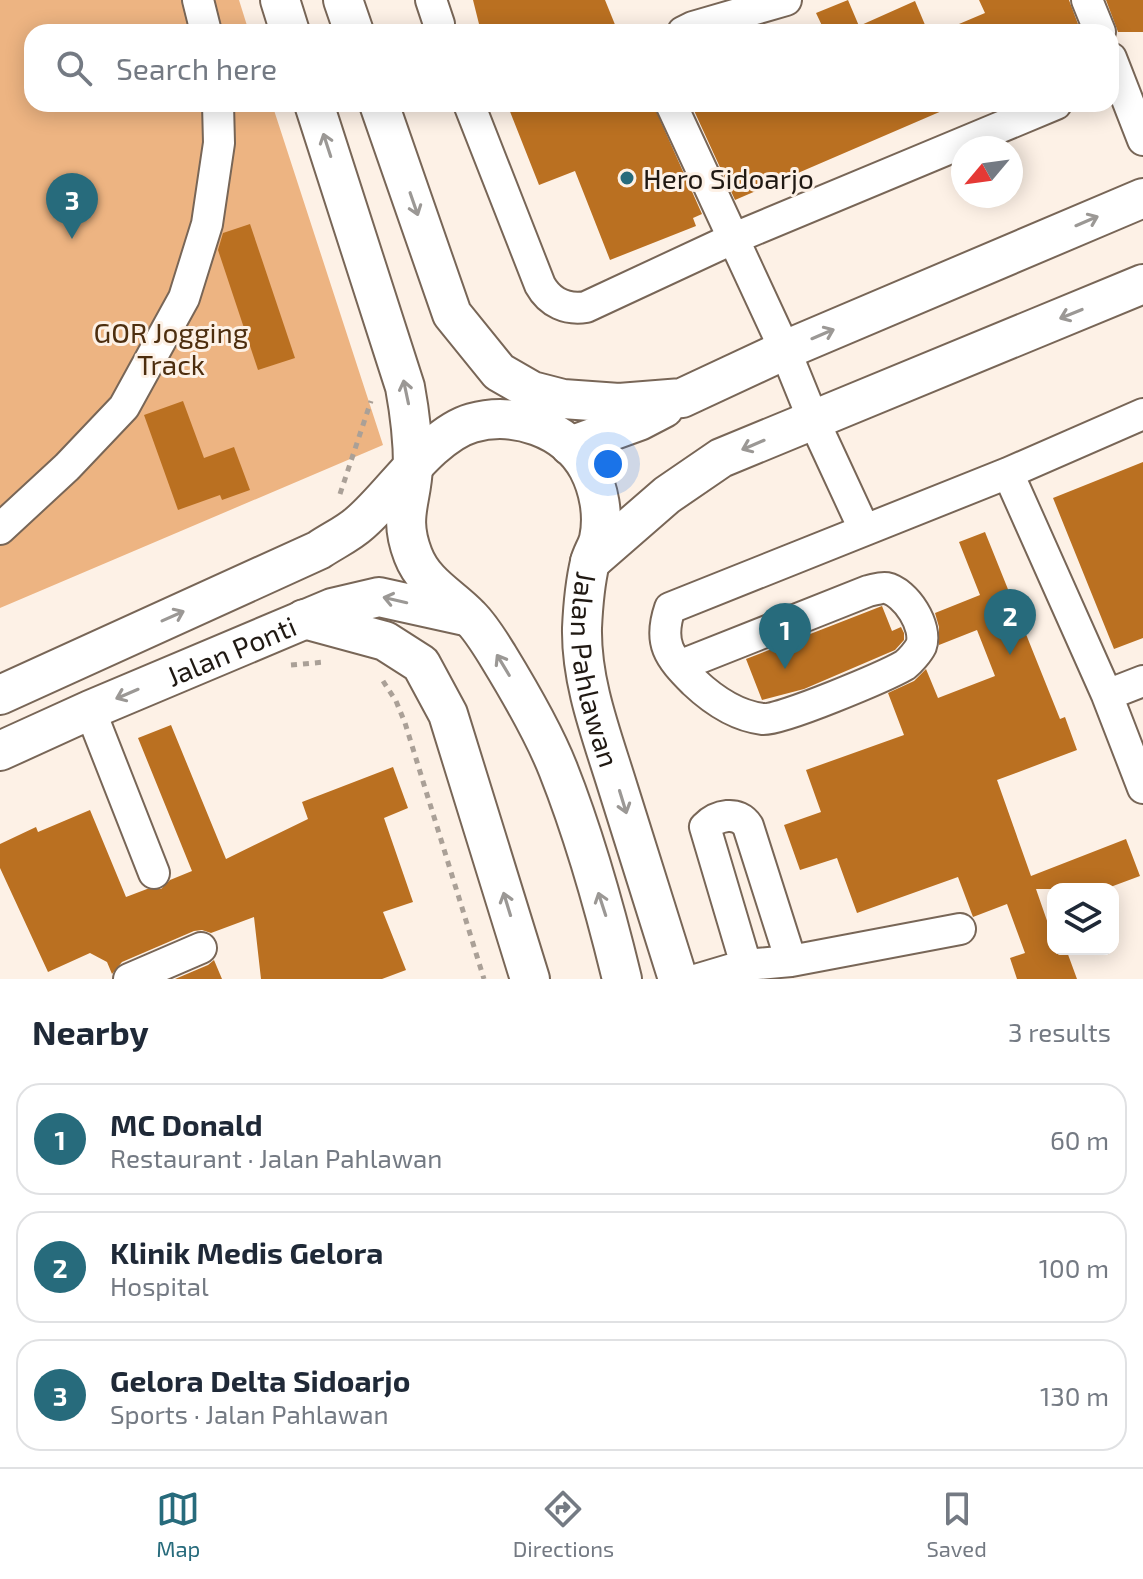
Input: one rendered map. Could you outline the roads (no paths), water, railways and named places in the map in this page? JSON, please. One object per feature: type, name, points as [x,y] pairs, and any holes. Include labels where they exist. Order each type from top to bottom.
[{"type":"main road","points":[[280,0],[288,24]]},
{"type":"main road","points":[[343,0],[351,24]]},
{"type":"main road","name":"Jalan Pahlawan","points":[[317,112],[405,387],[412,426],[413,470],[405,506],[406,533],[414,558],[428,581],[471,617],[518,690],[558,769],[606,914],[622,979]]},
{"type":"main road","points":[[382,112],[452,314],[499,372],[532,391],[563,399],[619,403],[682,398]]},
{"type":"main road","points":[[570,446],[639,421],[785,350],[1143,198]]},
{"type":"main road","points":[[590,562],[667,495],[721,458],[813,419],[1140,293]]},
{"type":"main road","name":"Jalan Pahlawan","points":[[413,470],[434,446],[451,433],[490,419],[531,423],[570,446],[586,465],[597,488],[601,513],[599,538],[590,562],[582,631],[585,666],[595,713],[678,979]]},
{"type":"main road","name":"Jalan Ponti","points":[[0,695],[319,550],[358,524],[413,470]]},
{"type":"main road","name":"Jalan Ponti","points":[[0,751],[332,608],[379,597],[471,617]]},
{"type":"main road","points":[[304,619],[385,641],[421,664],[448,714],[530,979]]},
{"type":"street","points":[[198,0],[204,24]]},
{"type":"street","points":[[703,24],[786,0]]},
{"type":"street","points":[[1087,0],[1097,24]]},
{"type":"street","points":[[1121,71],[1143,140]]},
{"type":"street","points":[[0,529],[67,467],[124,407],[184,298],[207,224],[219,143],[218,112]]},
{"type":"street","points":[[472,112],[540,285],[546,296],[572,309],[586,307],[732,239],[1037,112]]},
{"type":"street","points":[[675,112],[864,529]]},
{"type":"street","points":[[679,666],[868,591],[885,588],[899,594],[913,611],[922,630],[921,646],[908,663],[815,704],[765,719],[735,711],[716,700],[679,666],[667,650],[663,627],[670,608],[1015,470],[1143,414]]},
{"type":"street","points":[[1015,470],[1123,689],[1143,788]]},
{"type":"street","points":[[90,710],[154,873]]},
{"type":"street","points":[[746,965],[705,827],[712,821],[737,815],[743,817],[748,826],[791,961]]},
{"type":"street","points":[[699,979],[746,965],[791,961],[960,929]]},
{"type":"street","points":[[129,979],[201,948]]},
{"type":"place","name":"Hero Sidoarjo","points":[[627,178]]},
{"type":"place","name":"Gelora Delta Sidoarjo","points":[[72,239]]},
{"type":"place","name":"Klinik Medis Gelora","points":[[1010,655]]},
{"type":"place","name":"MC Donald","points":[[785,669]]},
{"type":"park label","name":"GOR Jogging Track","points":[[171,348]]}]
